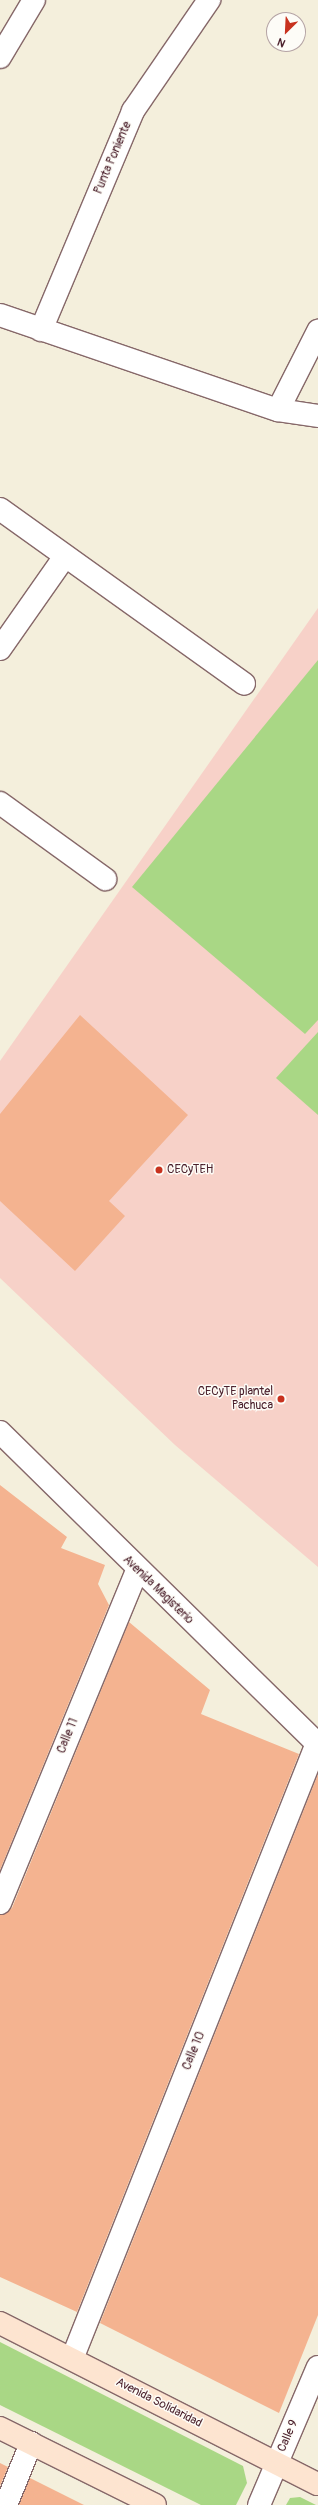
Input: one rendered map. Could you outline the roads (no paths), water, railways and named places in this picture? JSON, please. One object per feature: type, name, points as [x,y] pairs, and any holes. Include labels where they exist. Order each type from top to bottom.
[{"type":"street","points":[[0,57],[34,0]]},
{"type":"street","name":"Punta Poniente","points":[[41,330],[133,111],[209,0]]},
{"type":"street","points":[[0,315],[278,410],[318,416]]},
{"type":"street","points":[[278,410],[318,331]]},
{"type":"street","points":[[0,509],[244,684]]},
{"type":"street","points":[[0,649],[65,556]]},
{"type":"street","points":[[0,803],[105,879]]},
{"type":"street","name":"Avenida Magisterio","points":[[0,1432],[137,1570],[317,1743]]},
{"type":"street","name":"Calle 11","points":[[0,1903],[137,1570]]},
{"type":"street","name":"Calle 10","points":[[72,2360],[317,1743]]},
{"type":"street","name":"Avenida Solidaridad","points":[[0,2323],[318,2484]]},
{"type":"street","name":"Calle 9","points":[[259,2505],[277,2463],[310,2400],[318,2367]]},
{"type":"street","points":[[0,2428],[155,2505]]},
{"type":"street","points":[[6,2505],[31,2443]]},
{"type":"place","name":"CECyTEH","points":[[159,1170]]},
{"type":"place","name":"CECyTE plantel Pachuca","points":[[281,1399]]}]
